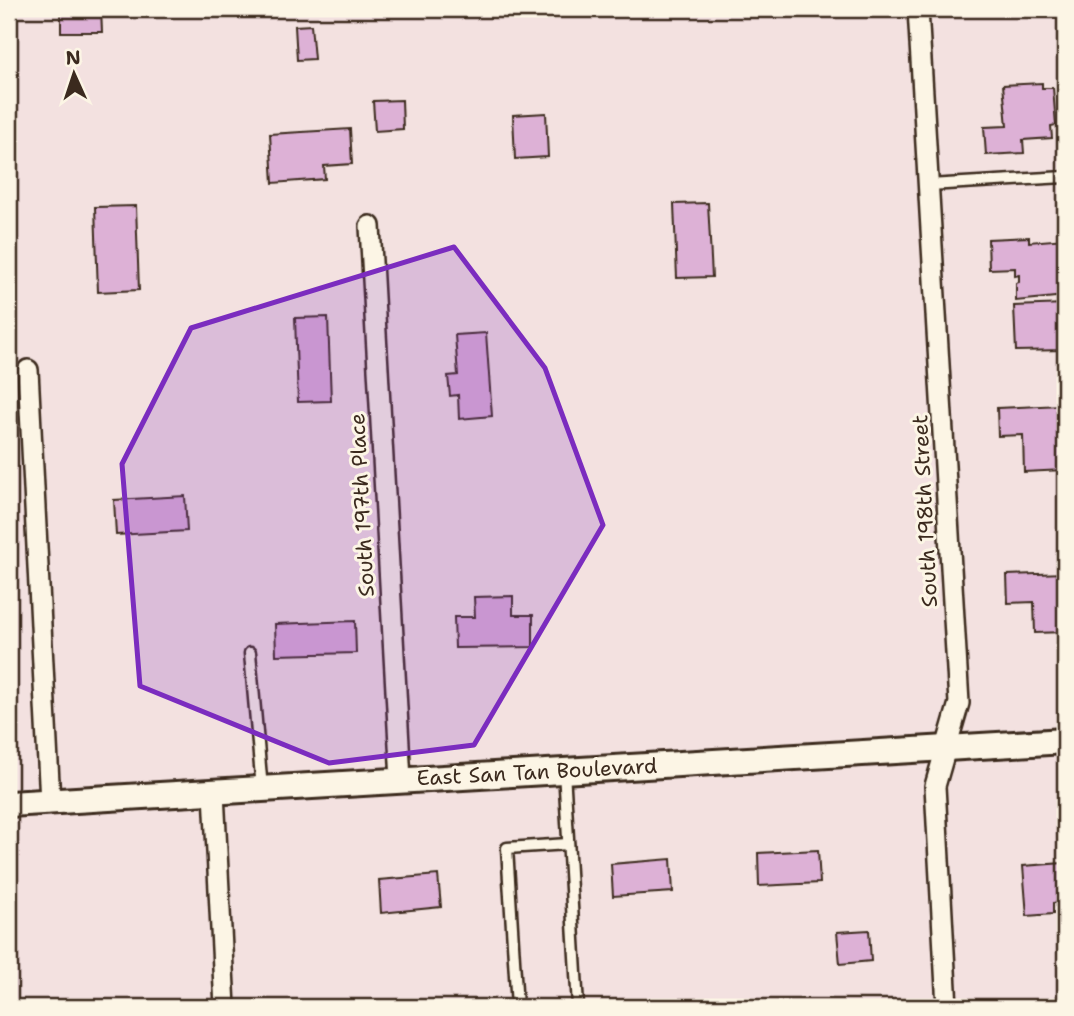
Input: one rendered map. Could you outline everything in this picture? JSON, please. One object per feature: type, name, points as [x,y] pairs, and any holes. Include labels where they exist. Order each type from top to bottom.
[{"type":"street","name":"South 198th Street","points":[[918,9],[959,703],[935,786],[947,1007]]},
{"type":"street","name":"South 197th Place","points":[[370,226],[401,780]]},
{"type":"street","points":[[28,370],[50,802]]},
{"type":"street","name":"East San Tan Boulevard","points":[[9,804],[1065,741]]},
{"type":"street","points":[[214,793],[225,1007]]},
{"type":"lane","points":[[929,185],[1065,177]]},
{"type":"lane","points":[[250,653],[262,789]]},
{"type":"lane","points":[[564,771],[578,1007]]},
{"type":"lane","points":[[517,1007],[507,848],[568,844]]},
{"type":"highlighted area","points":[[454,247],[545,368],[603,525],[474,745],[329,763],[140,686],[122,464],[191,328]]},
{"type":"building","points":[[61,9],[101,9],[102,32],[61,32]]},
{"type":"building","points":[[311,25],[314,59],[297,60],[295,26]]},
{"type":"building","points":[[1042,83],[1042,88],[1053,88],[1056,125],[1051,126],[1052,138],[1023,140],[1024,153],[986,155],[984,127],[1007,126],[1003,85]]},
{"type":"building","points":[[402,100],[403,129],[375,131],[373,101]]},
{"type":"building","points":[[546,113],[548,157],[515,159],[513,115]]},
{"type":"building","points":[[350,129],[352,164],[324,166],[325,179],[273,183],[270,134]]},
{"type":"building","points":[[708,203],[712,277],[677,278],[674,204]]},
{"type":"building","points":[[136,206],[139,290],[98,292],[95,207]]},
{"type":"building","points":[[1029,237],[1029,242],[1065,239],[1065,296],[1016,301],[1019,275],[1015,276],[1015,268],[989,269],[988,239]]},
{"type":"building","points":[[1065,304],[1065,350],[1016,351],[1014,306]]},
{"type":"building","points":[[328,317],[331,401],[298,402],[295,318]]},
{"type":"building","points":[[486,333],[492,416],[459,419],[458,395],[450,396],[448,376],[458,375],[455,335]]},
{"type":"building","points":[[1061,405],[1064,470],[1024,472],[1023,435],[998,436],[997,408]]},
{"type":"building","points":[[185,496],[187,531],[116,535],[114,500]]},
{"type":"building","points":[[1065,573],[1065,632],[1035,633],[1034,602],[1008,603],[1007,575]]},
{"type":"building","points":[[513,596],[513,615],[533,615],[533,647],[455,648],[454,617],[475,617],[474,597]]},
{"type":"building","points":[[355,621],[356,653],[276,655],[275,624]]},
{"type":"building","points":[[1065,846],[1065,902],[1053,903],[1053,914],[1027,916],[1023,866],[1063,863],[1062,847]]},
{"type":"building","points":[[818,850],[820,883],[759,886],[758,853]]},
{"type":"building","points":[[671,859],[673,892],[613,896],[611,864]]},
{"type":"building","points":[[438,875],[441,907],[381,913],[379,880]]},
{"type":"building","points":[[869,930],[871,961],[840,964],[837,932]]}]
